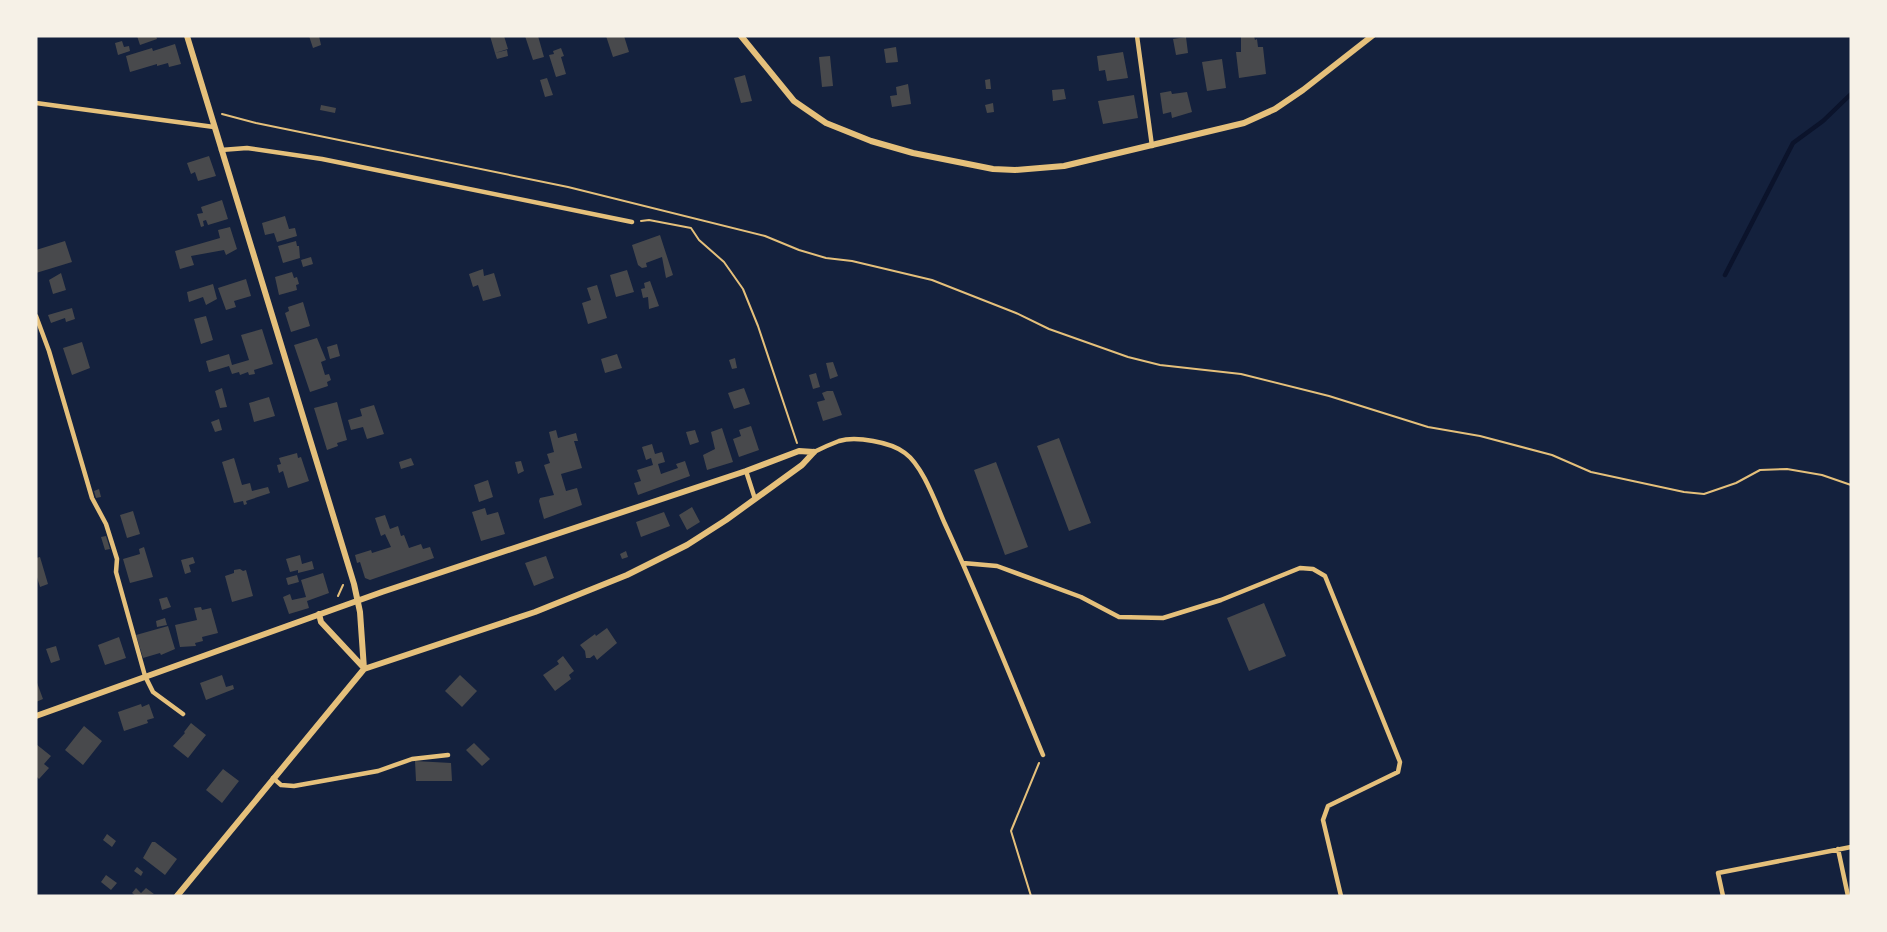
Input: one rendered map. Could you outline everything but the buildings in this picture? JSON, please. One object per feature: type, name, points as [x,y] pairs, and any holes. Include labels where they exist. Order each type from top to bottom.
[{"type":"street","points":[[187,36],[358,601],[364,669]]},
{"type":"street","points":[[741,36],[794,101],[826,123],[872,141],[913,153],[993,169],[1014,170],[1064,166],[1244,123],[1275,109],[1303,90],[1372,36]]},
{"type":"street","points":[[36,716],[319,614],[746,471],[799,451],[814,452]]},
{"type":"street","points":[[177,896],[364,669],[535,612],[627,575],[687,545],[726,520],[802,465],[814,452]]},
{"type":"street","points":[[319,614],[321,622],[364,669]]},
{"type":"lane","points":[[1137,36],[1152,146]]},
{"type":"lane","points":[[36,103],[214,127]]},
{"type":"lane","points":[[221,150],[247,148],[312,157],[632,222]]},
{"type":"lane","points":[[36,316],[49,351],[92,498],[109,532],[117,559],[116,572],[145,676],[153,692],[183,714]]},
{"type":"lane","points":[[814,452],[842,441],[886,444],[905,453],[914,463],[930,491],[963,563],[1043,755]]},
{"type":"lane","points":[[746,471],[755,499]]},
{"type":"lane","points":[[963,563],[997,566],[1081,597],[1119,617],[1163,618],[1221,600],[1300,568],[1313,569],[1325,576],[1400,762],[1398,772],[1328,806],[1323,819],[1341,896]]},
{"type":"lane","points":[[273,778],[280,785],[304,785],[378,771],[412,759],[448,755]]},
{"type":"lane","points":[[1723,896],[1718,873],[1851,846]]},
{"type":"lane","points":[[1838,849],[1848,896]]},
{"type":"path","points":[[221,114],[568,187],[765,236],[826,258],[852,261],[932,280],[1016,313],[1049,330],[1128,357],[1160,365],[1241,375],[1329,396],[1428,427],[1480,436],[1552,455],[1591,472],[1684,492],[1704,494],[1736,483],[1760,470],[1787,469],[1851,485]]},
{"type":"path","points":[[632,222],[650,220],[691,228],[699,240],[724,262],[742,289],[777,380],[799,451]]},
{"type":"path","points":[[334,600],[341,592],[344,582]]},
{"type":"path","points":[[1031,896],[1011,831],[1043,755]]},
{"type":"waterway","points":[[1725,275],[1793,143],[1823,121],[1851,94]]}]
